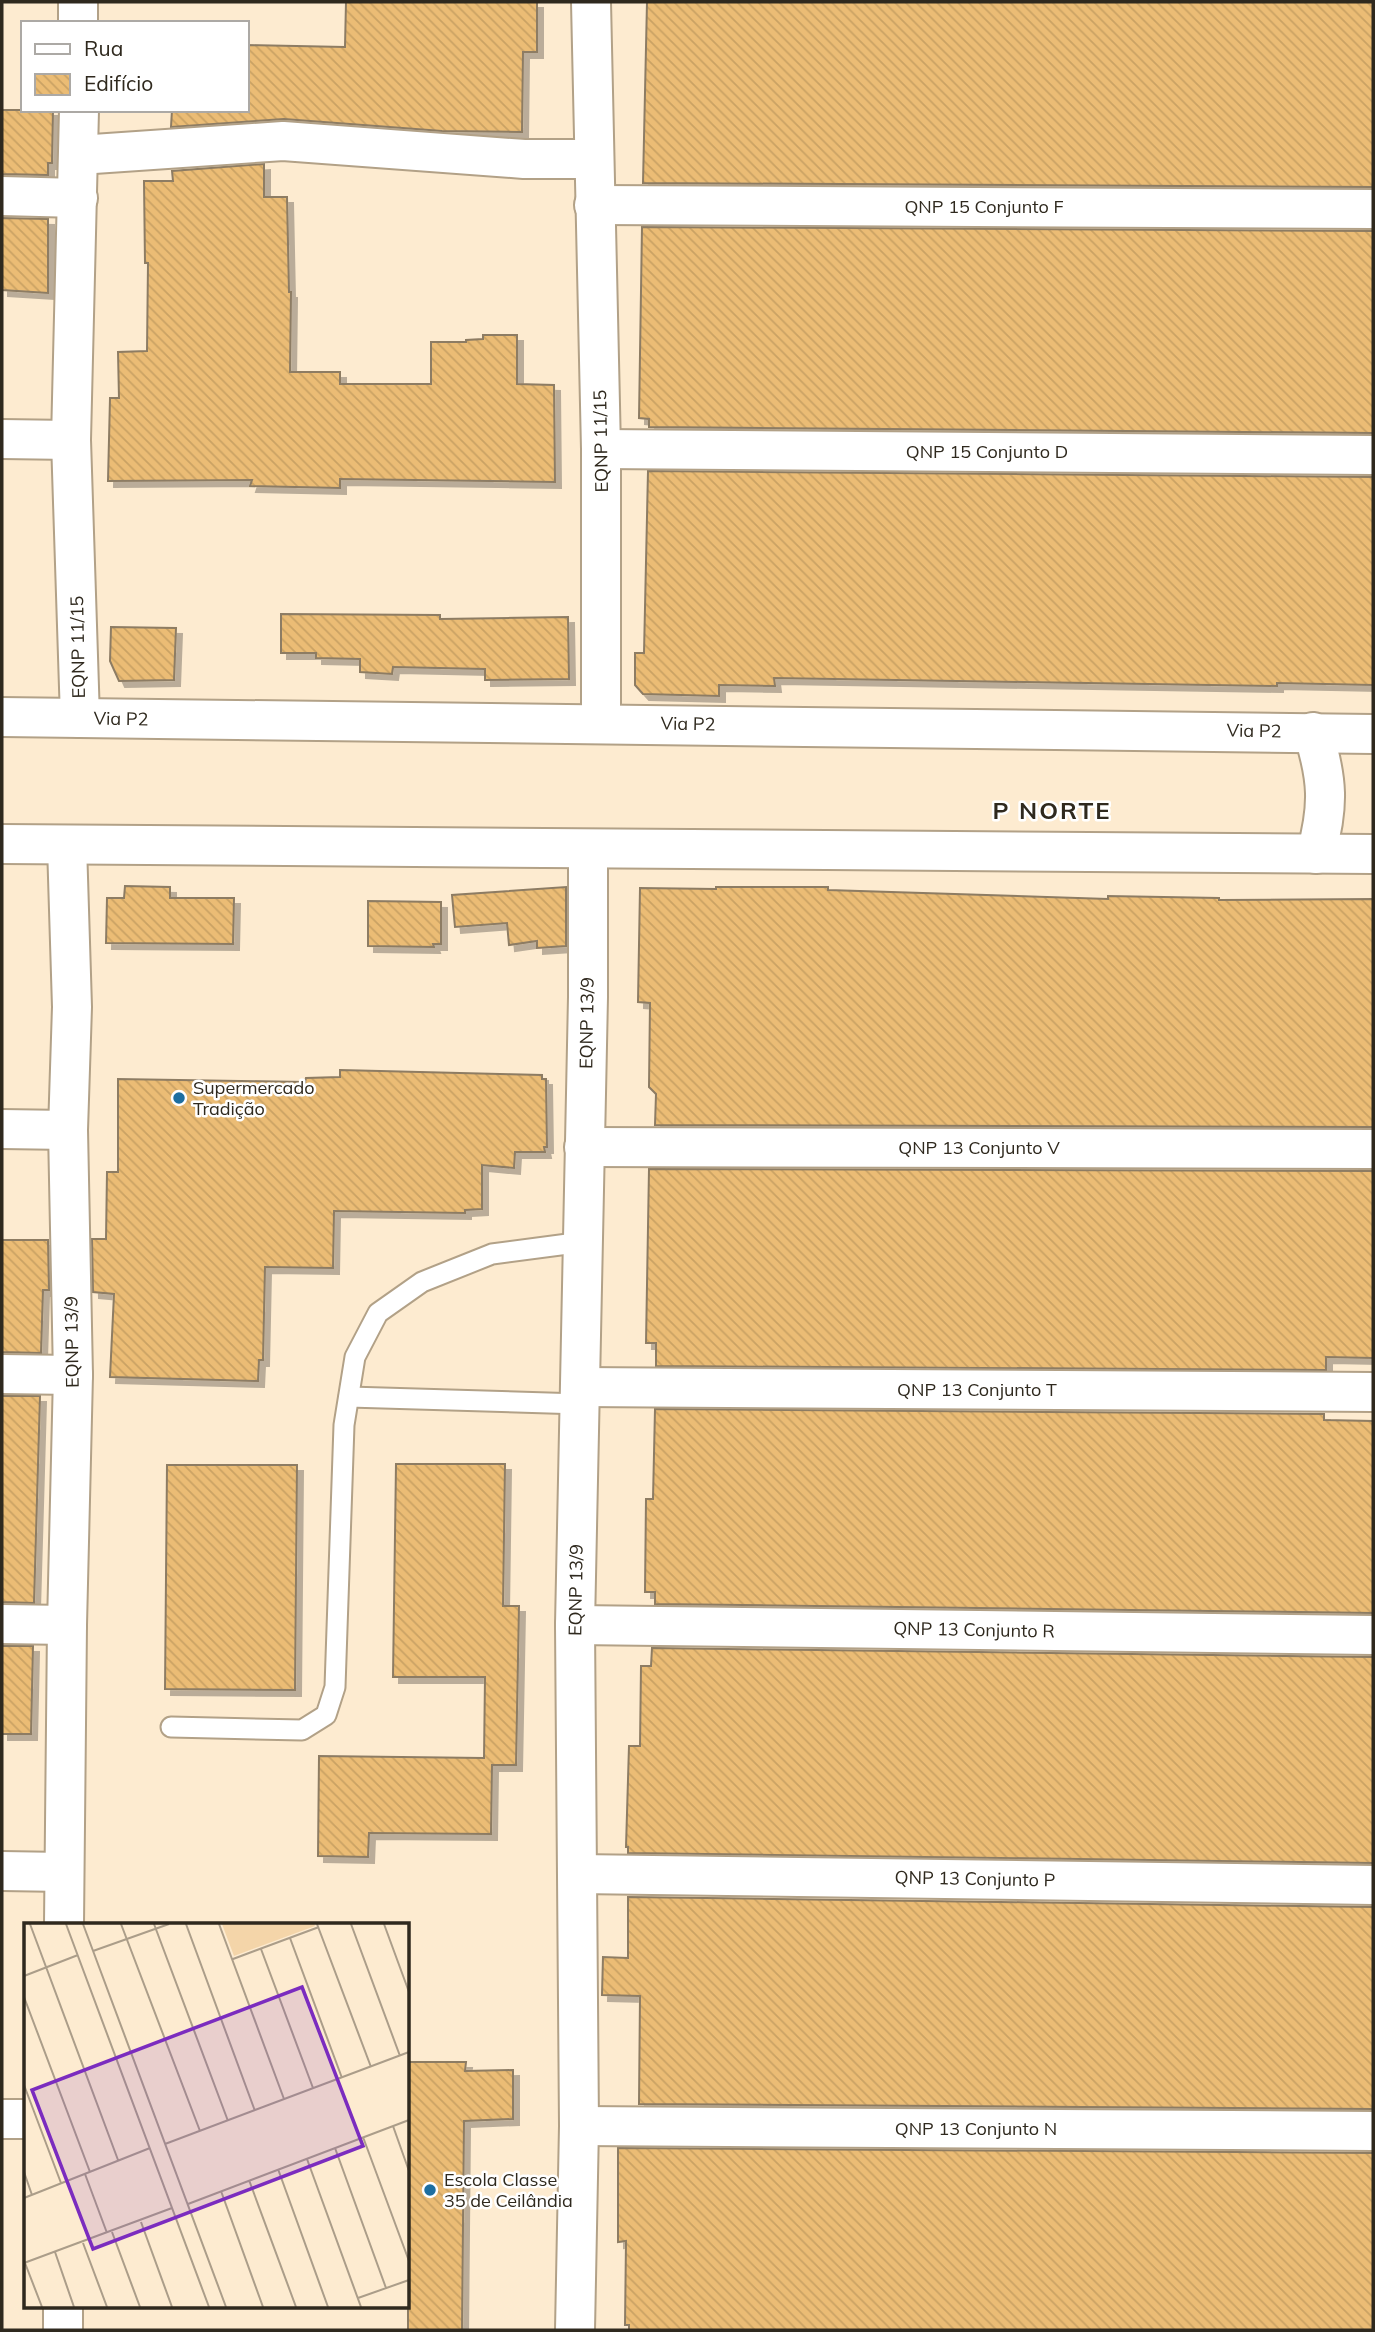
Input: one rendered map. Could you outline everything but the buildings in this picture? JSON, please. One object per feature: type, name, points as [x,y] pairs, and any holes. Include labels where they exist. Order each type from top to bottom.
[{"type":"street","points":[[78,2],[78,21]]},
{"type":"street","name":"EQNP 11/15","points":[[592,2],[593,159],[601,449],[601,723]]},
{"type":"street","name":"EQNP 11/15","points":[[79,112],[71,440],[80,718]]},
{"type":"street","points":[[79,155],[283,141],[524,159],[593,159]]},
{"type":"street","points":[[2,197],[78,198]]},
{"type":"street","name":"QNP 15 Conjunto F","points":[[594,205],[1373,209]]},
{"type":"street","points":[[2,439],[71,440]]},
{"type":"street","name":"QNP 15 Conjunto D","points":[[601,449],[1373,456]]},
{"type":"street","name":"Via P2","points":[[2,717],[1373,734]]},
{"type":"street","points":[[1313,732],[1324,768],[1326,799],[1324,827],[1316,854]]},
{"type":"street","points":[[2,844],[1373,854]]},
{"type":"street","name":"EQNP 13/9","points":[[64,1923],[73,1375],[68,1130],[72,1007],[67,845]]},
{"type":"street","name":"EQNP 13/9","points":[[575,2330],[579,2126],[575,1625],[588,997],[588,849]]},
{"type":"street","points":[[2,1129],[68,1130]]},
{"type":"street","name":"QNP 13 Conjunto V","points":[[584,1147],[1373,1149]]},
{"type":"street","points":[[2,1374],[73,1375]]},
{"type":"street","name":"QNP 13 Conjunto T","points":[[580,1396],[1373,1392]]},
{"type":"street","points":[[2,1624],[67,1625]]},
{"type":"street","name":"QNP 13 Conjunto R","points":[[575,1625],[1373,1635]]},
{"type":"street","points":[[2,1871],[64,1872]]},
{"type":"street","name":"QNP 13 Conjunto P","points":[[578,1874],[1373,1885]]},
{"type":"street","points":[[2,2119],[24,2119]]},
{"type":"street","name":"QNP 13 Conjunto N","points":[[579,2126],[1373,2131]]},
{"type":"street","points":[[63,2308],[63,2330]]},
{"type":"lane","points":[[171,1727],[302,1730],[326,1715],[335,1687],[342,1451],[355,1357],[378,1313],[422,1282],[492,1254],[583,1242]]},
{"type":"lane","points":[[349,1397],[580,1396]]},
{"type":"place","name":"Supermercado Tradição","points":[[179,1098]]},
{"type":"place","name":"Escola Classe 35 de Ceilândia","points":[[430,2190]]},
{"type":"district","name":"P NORTE","points":[[1052,811]]}]
